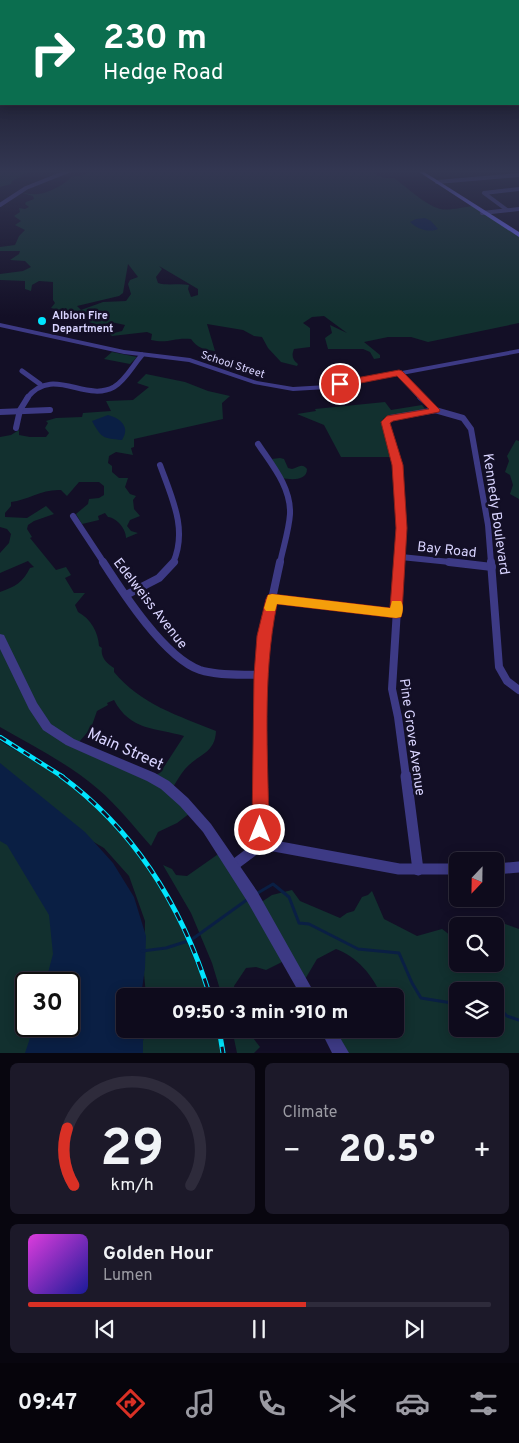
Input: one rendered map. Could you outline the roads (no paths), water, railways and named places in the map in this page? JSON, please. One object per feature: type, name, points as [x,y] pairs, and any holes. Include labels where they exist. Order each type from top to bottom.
[{"type":"main road","points":[[493,219],[519,235]]},
{"type":"street","name":"School Street","points":[[0,325],[142,355],[190,360],[256,383],[293,389],[327,387],[519,351]]},
{"type":"street","points":[[16,428],[19,411],[29,395],[40,384],[51,383],[91,390],[108,389],[119,382],[142,355]]},
{"type":"street","points":[[22,371],[40,384]]},
{"type":"street","points":[[399,372],[436,410]]},
{"type":"street","points":[[0,412],[50,410]]},
{"type":"street","name":"Pine Grove Avenue","points":[[418,870],[398,717],[392,689],[402,528],[397,465],[385,422],[390,418],[436,410]]},
{"type":"street","name":"Kennedy Boulevard","points":[[436,410],[462,417],[471,429],[488,526],[498,667],[507,681],[519,690]]},
{"type":"street","points":[[234,865],[251,853],[258,843],[260,836],[261,675],[264,636],[290,509],[288,491],[282,478],[258,444]]},
{"type":"street","points":[[126,595],[164,575],[175,558],[181,542],[180,526],[160,465]]},
{"type":"street","name":"Edelweiss Avenue","points":[[72,516],[126,595],[174,655],[189,665],[218,674],[261,675]]},
{"type":"street","name":"Bay Road","points":[[401,557],[492,567]]},
{"type":"street","points":[[272,599],[396,613]]},
{"type":"street","name":"Main Street","points":[[0,638],[33,706],[48,727],[70,742],[151,777],[165,785],[184,802],[207,828],[234,865],[304,988]]},
{"type":"street","points":[[258,843],[398,869],[449,869]]},
{"type":"street","points":[[504,868],[519,867]]},
{"type":"street","points":[[332,1038],[341,1053]]},
{"type":"water","points":[[416,219],[427,219],[438,229],[431,231],[423,230],[410,222]]},
{"type":"water","points":[[108,415],[117,418],[125,427],[122,440],[104,436],[98,431],[92,421]]},
{"type":"water","points":[[0,763],[85,832],[113,863],[134,897],[146,936],[142,988],[116,988],[116,1038],[143,1038],[143,1053],[25,1053],[30,1037],[80,1037],[80,972],[48,972],[53,954],[49,915],[7,845],[0,841]]},
{"type":"waterway","points":[[256,894],[273,884],[289,897],[299,923],[309,924],[358,949],[399,953],[421,998],[449,1003]]},
{"type":"waterway","points":[[142,951],[166,948],[191,940],[248,899]]},
{"type":"waterway","points":[[504,1013],[519,1020]]},
{"type":"railway","points":[[0,737],[63,777]]},
{"type":"railway","points":[[61,776],[112,821],[154,874],[186,933],[207,988]]},
{"type":"railway","points":[[220,1038],[223,1053]]},
{"type":"place","name":"Albion Fire Department","points":[[42,321]]}]
